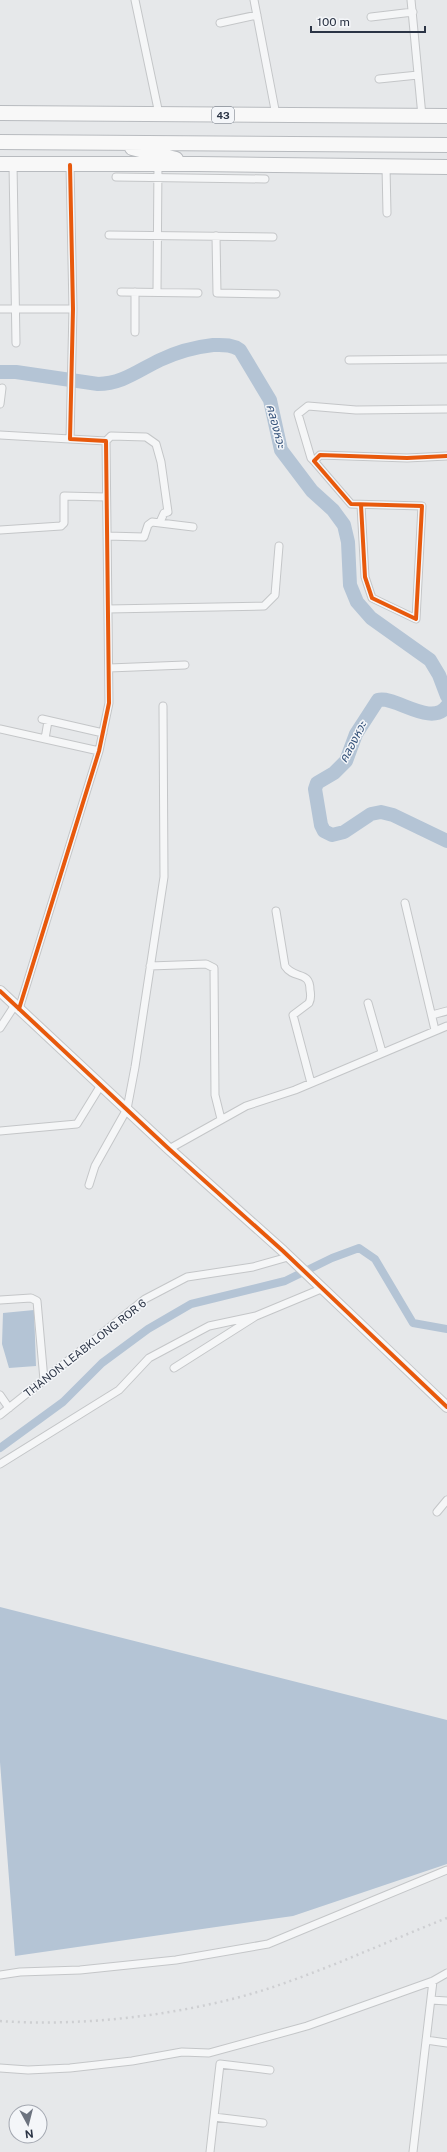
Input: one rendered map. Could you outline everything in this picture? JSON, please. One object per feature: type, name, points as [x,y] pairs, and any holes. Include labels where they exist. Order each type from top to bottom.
[{"type":"highway","name":"43","points":[[0,113],[447,116]]},
{"type":"highway","points":[[0,142],[447,145]]},
{"type":"highway","points":[[107,142],[198,164]]},
{"type":"highway","points":[[6,164],[70,165],[158,171],[198,164],[447,167]]},
{"type":"street","points":[[135,0],[159,114]]},
{"type":"street","points":[[254,0],[276,115]]},
{"type":"street","points":[[411,0],[422,116]]},
{"type":"street","points":[[371,17],[413,12]]},
{"type":"street","points":[[220,23],[257,15]]},
{"type":"street","points":[[379,79],[418,75]]},
{"type":"street","points":[[6,164],[16,309],[16,343]]},
{"type":"street","points":[[70,165],[73,309],[70,439]]},
{"type":"street","points":[[386,167],[387,213]]},
{"type":"street","points":[[157,292],[158,171]]},
{"type":"street","points":[[116,178],[158,171],[265,180]]},
{"type":"street","points":[[109,235],[273,237]]},
{"type":"street","points":[[216,236],[217,293],[276,294]]},
{"type":"street","points":[[121,292],[198,293]]},
{"type":"street","points":[[135,292],[135,332]]},
{"type":"street","points":[[0,309],[73,309]]},
{"type":"street","points":[[349,360],[447,359]]},
{"type":"street","points":[[0,404],[2,388]]},
{"type":"street","points":[[361,505],[365,577],[372,598],[416,619],[422,506],[351,504],[311,458],[298,414],[308,406],[356,410],[447,409]]},
{"type":"street","points":[[0,435],[106,441]]},
{"type":"street","points":[[0,1028],[17,1008],[99,752],[109,703],[110,668],[106,441],[111,436],[146,437],[156,444],[161,462],[168,512],[164,513],[160,522]]},
{"type":"street","points":[[314,462],[320,455],[407,458],[447,456]]},
{"type":"street","points":[[0,530],[61,526],[64,523],[64,496],[106,497]]},
{"type":"street","points":[[107,536],[144,537],[149,524],[160,522],[193,527]]},
{"type":"street","points":[[108,609],[264,606],[275,594],[279,546]]},
{"type":"street","points":[[110,668],[185,665]]},
{"type":"street","points":[[89,1184],[95,1166],[127,1109],[135,1067],[164,876],[163,706]]},
{"type":"street","points":[[45,739],[45,720],[103,733]]},
{"type":"street","points":[[0,729],[99,752]]},
{"type":"street","points":[[405,903],[435,1030]]},
{"type":"street","points":[[276,911],[284,966],[290,972],[306,977],[310,983],[311,997],[309,1004],[293,1015],[311,1083]]},
{"type":"street","points":[[150,966],[206,964],[214,968],[215,1095],[221,1120]]},
{"type":"street","points":[[0,991],[169,1149],[288,1257],[447,1407]]},
{"type":"street","points":[[368,1003],[382,1052]]},
{"type":"street","points":[[432,1015],[447,1011]]},
{"type":"street","points":[[169,1149],[246,1106],[311,1083],[447,1026]]},
{"type":"street","points":[[0,1131],[77,1124],[101,1086]]},
{"type":"street","name":"THANON LEABKLONG ROR 6","points":[[0,1415],[145,1299],[187,1277],[253,1267],[288,1257]]},
{"type":"street","points":[[174,1368],[256,1316],[321,1289]]},
{"type":"street","points":[[0,1300],[32,1298],[37,1301],[44,1380]]},
{"type":"street","points":[[0,1464],[118,1390],[149,1358],[209,1326],[256,1316]]},
{"type":"street","points":[[0,1395],[9,1408]]},
{"type":"street","points":[[437,1512],[447,1500]]},
{"type":"street","points":[[0,1975],[15,1972],[80,1970],[176,1960],[268,1944],[447,1870]]},
{"type":"street","points":[[0,2068],[28,2070],[70,2068],[132,2061],[182,2052],[209,2053],[307,2026],[432,1981],[447,1973]]},
{"type":"street","points":[[413,2152],[432,1981]]},
{"type":"street","points":[[430,2000],[447,2001]]},
{"type":"street","points":[[426,2040],[447,2043]]},
{"type":"street","points":[[210,2152],[220,2064],[270,2070]]},
{"type":"street","points":[[214,2117],[262,2123]]},
{"type":"water","points":[[34,1310],[36,1366],[9,1368],[2,1344],[3,1313]]},
{"type":"water","points":[[0,1607],[447,1720],[447,1864],[293,1916],[15,1956],[0,1762]]},
{"type":"waterway","name":"คลองหวะ","points":[[0,372],[16,372],[98,384],[115,382],[123,379],[179,352],[213,345],[230,346],[240,350],[270,400],[281,450],[312,491],[333,510],[344,525],[348,542],[350,585],[357,602],[371,618],[430,660],[439,675],[447,696]]},
{"type":"waterway","name":"คลองหวะ","points":[[447,706],[440,712],[432,714],[393,702],[378,700],[356,734],[346,761],[334,773],[317,783],[315,789],[321,825],[324,831],[332,835],[344,832],[371,814],[381,812],[393,815],[447,841]]},
{"type":"waterway","points":[[0,1448],[63,1402],[102,1363],[148,1329],[191,1304],[285,1281],[332,1258],[359,1248],[375,1259],[413,1323],[447,1329]]},
{"type":"railway","points":[[0,2021],[65,2022],[133,2017],[201,2006],[233,1999],[264,1990],[333,1965],[447,1918]]},
{"type":"cycle path","points":[[19,1009],[99,751],[109,703],[106,441],[70,439],[73,309],[70,165]]},
{"type":"cycle path","points":[[361,505],[365,577],[372,598],[416,619],[422,506],[351,504],[314,461],[320,455],[407,458],[447,456]]},
{"type":"cycle path","points":[[0,991],[169,1149],[283,1251],[447,1407]]}]
